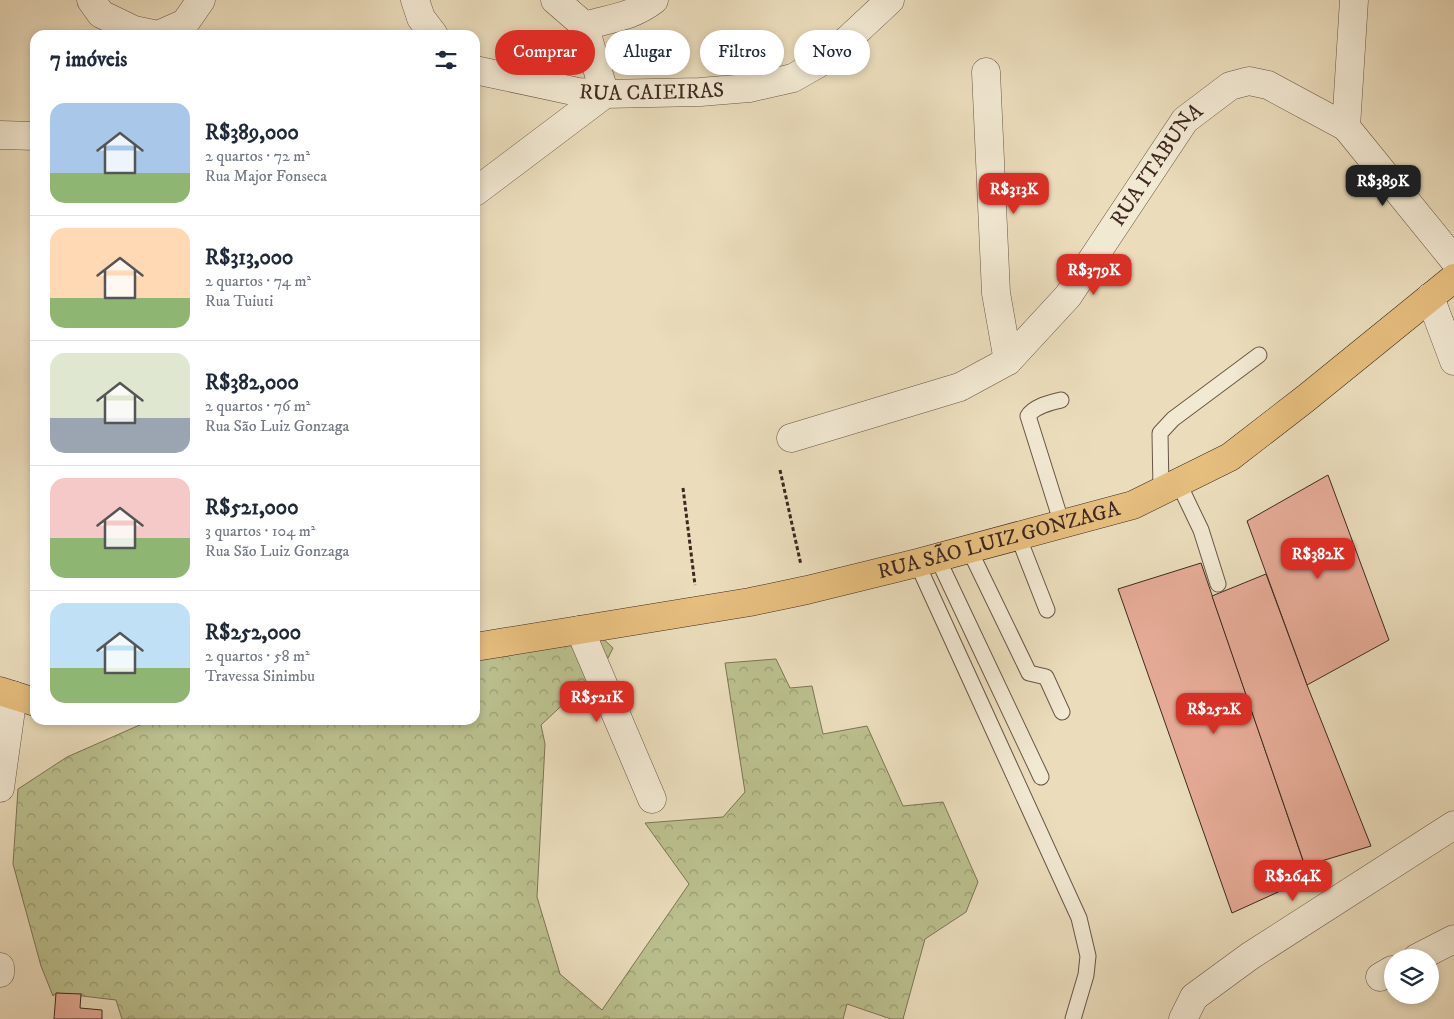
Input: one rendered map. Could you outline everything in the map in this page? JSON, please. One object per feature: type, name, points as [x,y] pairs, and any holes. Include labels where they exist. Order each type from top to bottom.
[{"type":"main road","name":"RUA SÃO LUIZ GONZAGA","points":[[480,647],[807,590],[1133,505],[1230,457],[1305,399],[1454,278]]},
{"type":"street","points":[[91,0],[101,14],[134,30]]},
{"type":"street","points":[[169,30],[185,23],[200,0]]},
{"type":"street","points":[[415,0],[422,18],[430,30]]},
{"type":"street","points":[[555,0],[586,26]]},
{"type":"street","points":[[586,26],[606,22],[638,11],[654,0]]},
{"type":"street","name":"RUA CAIEIRAS","points":[[480,71],[578,92],[605,94],[700,92],[749,88],[793,78],[828,58],[890,0]]},
{"type":"street","points":[[1354,0],[1346,127],[1454,260]]},
{"type":"street","points":[[480,188],[605,94],[592,47],[585,30],[586,26]]},
{"type":"street","points":[[986,72],[996,293],[1008,361]]},
{"type":"street","name":"RUA ITABUNA","points":[[791,438],[960,386],[1008,361],[1068,296],[1185,120],[1230,86],[1249,81],[1268,85],[1346,127]]},
{"type":"street","points":[[0,135],[30,136]]},
{"type":"street","points":[[1430,297],[1454,361]]},
{"type":"street","points":[[580,630],[652,799]]},
{"type":"street","points":[[0,788],[16,696]]},
{"type":"street","points":[[1183,1019],[1194,998],[1250,956],[1454,825]]},
{"type":"street","points":[[1434,949],[1454,938]]},
{"type":"street","points":[[0,967],[0,973]]},
{"type":"lane","points":[[1218,584],[1201,530],[1169,486],[1160,433],[1173,419],[1259,355]]},
{"type":"lane","points":[[1061,400],[1036,409],[1028,416],[1062,524]]},
{"type":"lane","points":[[1018,536],[1047,610]]},
{"type":"lane","points":[[970,549],[1029,673],[1046,677],[1062,712]]},
{"type":"lane","points":[[927,560],[1041,777]]},
{"type":"lane","points":[[927,560],[1078,918],[1088,956],[1086,976],[1073,1019]]},
{"type":"path","points":[[780,470],[807,590]]},
{"type":"path","points":[[683,488],[699,610]]},
{"type":"green space","points":[[597,633],[613,648],[604,666],[541,725],[545,744],[537,897],[560,974],[602,1010],[689,884],[645,823],[723,817],[745,792],[725,663],[776,659],[790,688],[812,686],[823,734],[867,726],[903,806],[943,802],[978,882],[966,912],[925,939],[903,1019],[891,1019],[847,1004],[843,1019],[122,1019],[116,1000],[57,993],[53,996],[41,966],[13,864],[18,789],[67,757],[140,725],[480,725],[480,645]]},
{"type":"building","points":[[1328,475],[1389,640],[1307,685],[1247,521]]},
{"type":"building","points":[[1201,563],[1309,878],[1232,913],[1118,589]]},
{"type":"building","points":[[1266,574],[1307,685],[1371,846],[1305,866],[1212,596]]},
{"type":"building","points":[[56,993],[81,994],[80,1008],[102,1010],[102,1019],[54,1019]]}]
